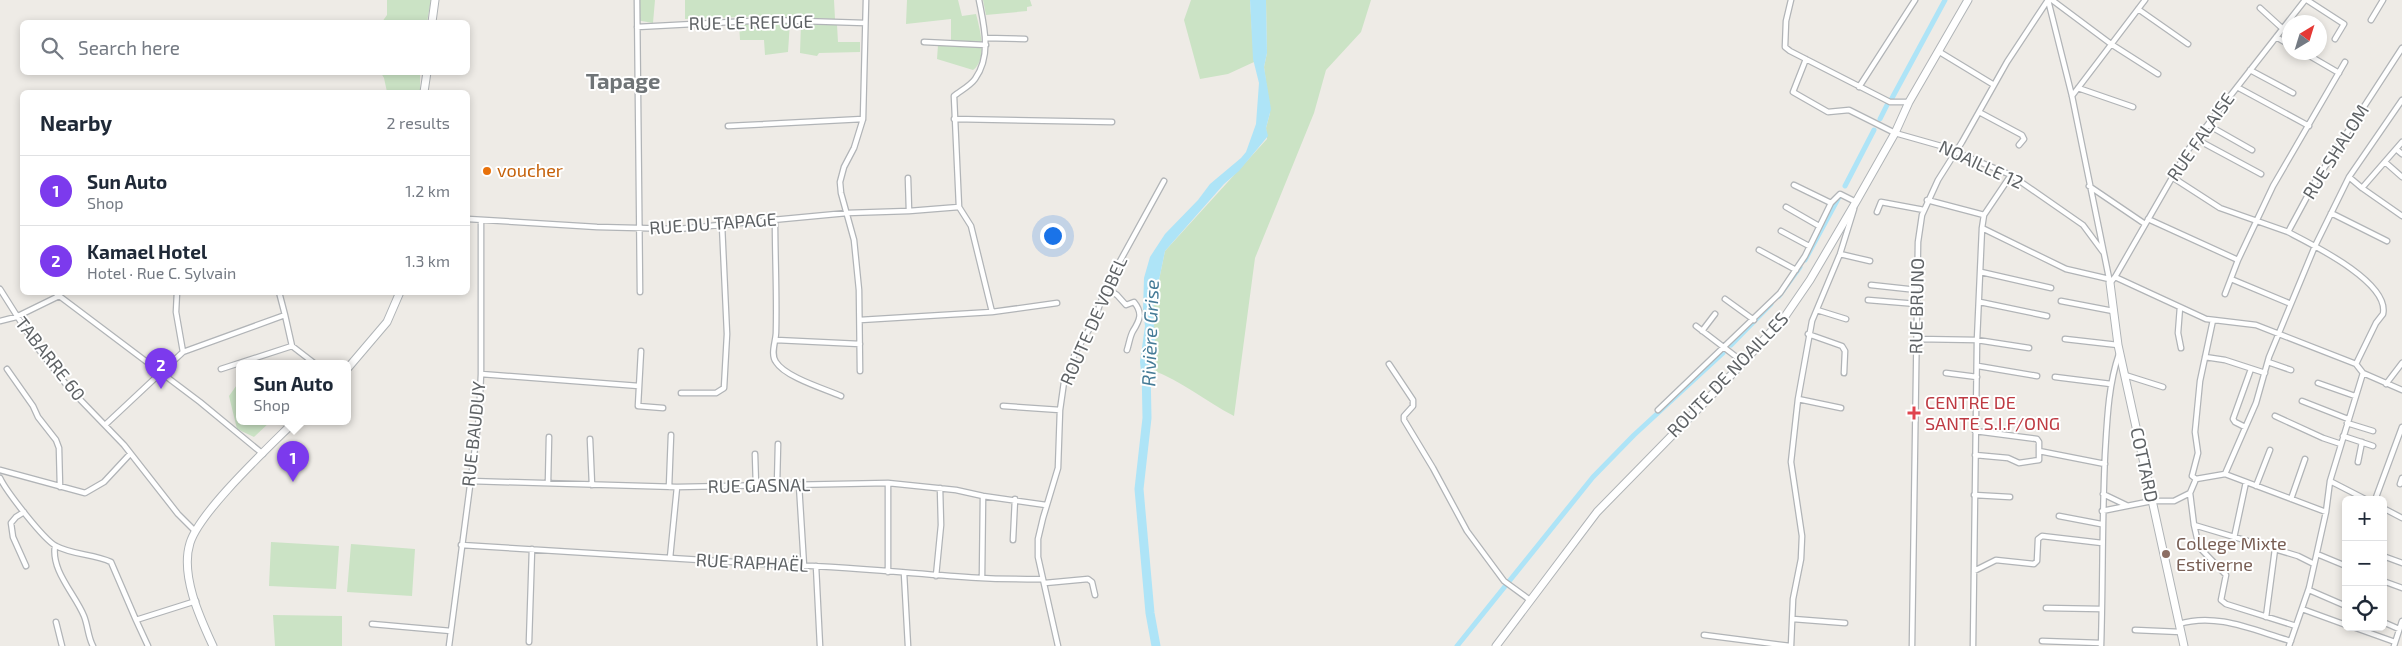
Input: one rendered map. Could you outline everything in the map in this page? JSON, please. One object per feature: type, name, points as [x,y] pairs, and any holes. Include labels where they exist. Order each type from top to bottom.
[{"type":"street","points":[[432,20],[435,0]]},
{"type":"street","points":[[637,0],[640,292]]},
{"type":"street","points":[[860,371],[860,320],[854,240],[841,193],[840,182],[863,119],[866,0]]},
{"type":"street","points":[[979,0],[986,45],[983,63],[975,80],[954,96],[954,119],[959,207],[971,226],[992,312]]},
{"type":"street","points":[[1791,0],[1786,21],[1785,47],[1890,102],[1909,102]]},
{"type":"street","points":[[1859,87],[1915,0]]},
{"type":"street","name":"ROUTE DE NOAILLES","points":[[1496,646],[1597,512],[1743,362],[1791,308],[1810,280],[1856,201],[1895,132],[1909,102],[1968,0]]},
{"type":"street","points":[[2049,0],[2111,44],[2158,74]]},
{"type":"street","points":[[2049,0],[2072,96],[2103,252],[2111,280]]},
{"type":"street","name":"RUE BRUNO","points":[[1912,646],[1918,242],[1924,210],[1927,200],[1994,85],[2049,0]]},
{"type":"street","points":[[2135,0],[2188,44]]},
{"type":"street","points":[[2306,0],[2344,24],[2336,38]]},
{"type":"street","name":"RUE FALAISE","points":[[2294,15],[2306,0]]},
{"type":"street","points":[[2371,20],[2383,0]]},
{"type":"street","points":[[2072,96],[2141,4]]},
{"type":"street","points":[[2260,8],[2282,28]]},
{"type":"street","name":"RUE LE REFUGE","points":[[637,27],[771,20],[865,23]]},
{"type":"street","name":"RUE FALAISE","points":[[2111,280],[2196,139],[2282,30]]},
{"type":"street","points":[[2276,37],[2282,40]]},
{"type":"street","points":[[985,38],[1024,39]]},
{"type":"street","points":[[924,42],[986,45]]},
{"type":"street","name":"RUE SHALOM","points":[[2288,232],[2315,182],[2402,48]]},
{"type":"street","points":[[1938,51],[1994,85]]},
{"type":"street","name":"NOAILLE 12","points":[[1806,59],[1793,92],[1828,112],[1850,110],[1895,132],[1924,140],[2011,175],[2083,225],[2103,252]]},
{"type":"street","points":[[2316,60],[2339,73]]},
{"type":"street","points":[[2225,294],[2238,260],[2273,186],[2346,62]]},
{"type":"street","points":[[2250,70],[2293,93]]},
{"type":"street","points":[[424,90],[427,75]]},
{"type":"street","points":[[2237,87],[2309,126]]},
{"type":"street","points":[[2078,88],[2133,107]]},
{"type":"street","points":[[2224,474],[2256,403],[2268,362],[2315,246],[2349,177],[2402,100]]},
{"type":"street","points":[[1979,112],[2022,135],[2024,139],[2019,145]]},
{"type":"street","points":[[728,126],[863,119]]},
{"type":"street","points":[[954,119],[1112,122]]},
{"type":"street","points":[[2208,125],[2252,150]]},
{"type":"street","points":[[2196,139],[2262,174]]},
{"type":"street","points":[[2362,188],[2402,142]]},
{"type":"street","points":[[2396,149],[2402,154]]},
{"type":"street","points":[[2384,162],[2402,177]]},
{"type":"street","points":[[1973,646],[1977,340],[1982,228],[1984,215],[2011,175]]},
{"type":"street","points":[[2172,177],[2220,208],[2288,232],[2350,266],[2382,299],[2383,314],[2356,364]]},
{"type":"street","points":[[2349,177],[2402,216]]},
{"type":"street","points":[[908,178],[909,211]]},
{"type":"street","name":"ROUTE DE VOBEL","points":[[1058,646],[1038,556],[1038,539],[1046,505],[1058,468],[1060,410],[1064,382],[1076,351],[1093,323],[1106,288],[1164,181]]},
{"type":"street","points":[[1794,185],[1831,203]]},
{"type":"street","points":[[2089,186],[2147,222],[2238,260]]},
{"type":"street","points":[[1658,410],[1780,293],[1796,270],[1831,203],[1840,194],[1856,201],[1840,254],[1808,334],[1798,399],[1791,462],[1802,536],[1801,559],[1793,599],[1791,646],[1704,635]]},
{"type":"street","points":[[1927,200],[1984,215]]},
{"type":"street","points":[[1877,212],[1880,202],[1924,210]]},
{"type":"street","name":"RUE DU TAPAGE","points":[[470,219],[640,230],[678,229],[847,213],[959,207]]},
{"type":"street","points":[[1786,208],[1819,226]]},
{"type":"street","points":[[2331,213],[2386,241]]},
{"type":"street","points":[[775,220],[776,340],[773,356],[780,367],[841,396]]},
{"type":"street","name":"RUE BAUDUY","points":[[449,646],[479,417],[481,374],[480,221]]},
{"type":"street","points":[[681,393],[716,393],[724,388],[727,334],[722,224]]},
{"type":"street","points":[[1982,228],[2066,270],[2111,280],[2201,317],[2256,325],[2280,333],[2356,364],[2363,373],[2402,390]]},
{"type":"street","points":[[1781,231],[1809,246]]},
{"type":"street","points":[[1759,250],[1796,270]]},
{"type":"street","points":[[1840,254],[1870,261]]},
{"type":"street","points":[[1981,272],[2051,288]]},
{"type":"street","points":[[2231,279],[2290,304]]},
{"type":"street","name":"COTTARD","points":[[2111,280],[2118,345],[2184,646]]},
{"type":"street","points":[[1871,285],[1917,290]]},
{"type":"street","points":[[1106,288],[1117,294],[1126,305],[1134,302],[1138,308],[1139,323],[1133,331],[1127,350]]},
{"type":"street","name":"TABARRE 60","points":[[0,289],[16,317],[68,388],[130,454],[178,514],[195,531]]},
{"type":"street","points":[[177,295],[176,312],[183,352]]},
{"type":"street","points":[[280,295],[292,346],[310,360]]},
{"type":"street","points":[[351,364],[387,322],[399,295]]},
{"type":"street","points":[[0,322],[16,317],[58,296],[263,454]]},
{"type":"street","points":[[1725,299],[1754,320]]},
{"type":"street","points":[[1868,300],[1917,304]]},
{"type":"street","points":[[2061,301],[2113,311]]},
{"type":"street","points":[[1980,302],[2047,316]]},
{"type":"street","points":[[860,320],[992,312],[1057,303]]},
{"type":"street","points":[[2180,307],[2178,333],[2181,348]]},
{"type":"street","points":[[1817,310],[1846,319]]},
{"type":"street","points":[[1702,331],[1715,314]]},
{"type":"street","points":[[105,426],[183,352],[285,316]]},
{"type":"street","points":[[2196,479],[2192,476],[2198,453],[2195,432],[2200,382],[2213,320]]},
{"type":"street","points":[[1696,326],[1743,362]]},
{"type":"street","points":[[1808,334],[1842,346],[1845,351],[1844,373]]},
{"type":"street","points":[[1917,339],[1977,340],[2029,348]]},
{"type":"street","points":[[2065,339],[2118,345]]},
{"type":"street","points":[[776,340],[860,344]]},
{"type":"street","points":[[249,360],[292,346]]},
{"type":"street","points":[[641,351],[638,407],[663,408]]},
{"type":"street","points":[[2042,641],[2101,644],[2101,524],[2111,384],[2120,353]]},
{"type":"street","points":[[2205,357],[2265,373]]},
{"type":"street","points":[[2268,362],[2291,370]]},
{"type":"street","points":[[2386,384],[2402,363]]},
{"type":"street","points":[[221,369],[236,364]]},
{"type":"street","points":[[1389,364],[1413,400],[1413,406],[1404,416],[1404,420],[1433,468],[1461,523],[1504,581],[1530,600]]},
{"type":"street","points":[[1978,366],[2037,376]]},
{"type":"street","points":[[2245,427],[2233,419],[2251,369]]},
{"type":"street","points":[[7,370],[33,406],[38,417],[56,440],[60,487]]},
{"type":"street","points":[[1946,373],[1977,377]]},
{"type":"street","points":[[2179,624],[2201,619],[2218,620],[2290,644],[2309,590],[2326,512],[2330,481],[2363,373]]},
{"type":"street","points":[[481,374],[639,386]]},
{"type":"street","points":[[2125,375],[2163,387]]},
{"type":"street","points":[[2055,376],[2111,384]]},
{"type":"street","points":[[2318,383],[2356,396]]},
{"type":"street","points":[[1798,399],[1842,408]]},
{"type":"street","points":[[2302,401],[2374,431]]},
{"type":"street","points":[[1003,406],[1060,410]]},
{"type":"street","points":[[2275,416],[2323,438],[2341,444]]},
{"type":"street","points":[[213,646],[190,580],[188,555],[195,531],[217,502],[291,425]]},
{"type":"street","points":[[2376,496],[2402,427]]},
{"type":"street","points":[[1975,455],[2008,458],[2021,463],[2028,460],[2038,460],[2039,451],[2039,442],[2034,438],[1976,431]]},
{"type":"street","points":[[669,487],[671,435]]},
{"type":"street","points":[[2343,436],[2373,446]]},
{"type":"street","points":[[548,483],[549,437]]},
{"type":"street","points":[[590,439],[592,485]]},
{"type":"street","points":[[2358,462],[2362,442]]},
{"type":"street","points":[[778,444],[778,485]]},
{"type":"street","points":[[2256,486],[2270,450]]},
{"type":"street","points":[[2039,451],[2105,464]]},
{"type":"street","points":[[0,470],[85,494],[104,482],[130,454]]},
{"type":"street","points":[[754,454],[756,486]]},
{"type":"street","points":[[2290,499],[2305,459]]},
{"type":"street","points":[[2196,479],[2224,474],[2326,512]]},
{"type":"street","points":[[0,478],[3,486],[24,512],[55,546],[111,562],[148,646]]},
{"type":"street","points":[[2400,484],[2402,478]]},
{"type":"street","points":[[2196,479],[2190,493],[2194,526],[2199,547],[2226,575],[2221,600],[2226,604],[2296,626]]},
{"type":"street","name":"RUE GASNAL","points":[[470,481],[669,487],[888,483],[940,488],[1046,505]]},
{"type":"street","points":[[2330,481],[2359,496]]},
{"type":"street","points":[[2234,538],[2246,482]]},
{"type":"street","points":[[888,483],[888,572]]},
{"type":"street","points":[[799,485],[804,566]]},
{"type":"street","points":[[670,558],[678,487]]},
{"type":"street","points":[[936,576],[941,525],[940,488]]},
{"type":"street","points":[[2102,511],[2152,501],[2174,501],[2190,493]]},
{"type":"street","points":[[2103,494],[2126,505]]},
{"type":"street","points":[[982,578],[983,496]]},
{"type":"street","points":[[1974,496],[2010,497]]},
{"type":"street","points":[[1014,540],[1015,499]]},
{"type":"street","points":[[2387,510],[2402,518]]},
{"type":"street","points":[[24,512],[11,523],[14,537],[26,566]]},
{"type":"street","points":[[2059,516],[2101,524]]},
{"type":"street","points":[[2194,526],[2275,549],[2314,564]]},
{"type":"street","points":[[1974,571],[1996,560],[2034,564],[2037,561],[2038,539],[2042,536],[2102,543]]},
{"type":"street","name":"RUE RAPHAËL","points":[[461,545],[816,566],[936,576],[1044,581],[1088,579],[1092,582],[1095,595]]},
{"type":"street","points":[[55,546],[54,555],[63,579],[83,614],[93,646]]},
{"type":"street","points":[[529,642],[532,549]]},
{"type":"street","points":[[2266,617],[2275,549]]},
{"type":"street","points":[[2317,554],[2342,564]]},
{"type":"street","points":[[2387,557],[2402,563]]},
{"type":"street","points":[[816,566],[820,646]]},
{"type":"street","points":[[904,573],[908,646]]},
{"type":"street","points":[[2387,582],[2402,588]]},
{"type":"street","points":[[2309,590],[2342,604]]},
{"type":"street","points":[[136,620],[196,601]]},
{"type":"street","points":[[2046,608],[2101,609]]},
{"type":"street","points":[[2302,609],[2342,624]]},
{"type":"street","points":[[1793,619],[1845,623]]},
{"type":"street","points":[[2395,643],[2402,621]]},
{"type":"street","points":[[56,622],[62,646]]},
{"type":"street","points":[[2387,623],[2400,628]]},
{"type":"street","points":[[372,624],[451,631]]},
{"type":"street","points":[[2135,630],[2181,632]]},
{"type":"street","points":[[2364,631],[2395,643],[2402,642]]},
{"type":"green space","points":[[387,0],[431,0],[427,20],[383,20],[387,15]]},
{"type":"green space","points":[[635,0],[655,0],[653,23],[636,20]]},
{"type":"green space","points":[[685,0],[834,0],[835,19],[771,16],[685,19]]},
{"type":"green space","points":[[907,0],[958,0],[962,16],[976,14],[982,44],[978,65],[973,70],[937,59],[938,45],[951,43],[951,19],[906,24]]},
{"type":"green space","points":[[983,0],[1030,0],[1032,6],[1027,7],[1027,11],[986,15]]},
{"type":"green space","points":[[1191,0],[1250,0],[1254,62],[1228,74],[1200,79],[1184,20]]},
{"type":"green space","points":[[1266,0],[1371,0],[1361,32],[1326,70],[1314,113],[1255,258],[1234,416],[1173,380],[1152,370],[1155,342],[1153,309],[1165,251],[1267,139],[1266,128],[1270,113],[1264,67],[1267,53]]},
{"type":"green space","points":[[790,22],[788,52],[765,55],[764,40],[740,40],[739,23]]},
{"type":"green space","points":[[801,23],[837,25],[838,42],[860,42],[860,52],[819,53],[817,56],[800,53]]},
{"type":"green space","points":[[382,75],[420,75],[420,90],[387,90]]},
{"type":"green space","points":[[236,386],[236,425],[229,396]]},
{"type":"green space","points":[[236,425],[267,425],[254,437],[237,429]]},
{"type":"green space","points":[[271,542],[339,546],[336,589],[269,586]]},
{"type":"green space","points":[[351,544],[415,549],[412,596],[347,592]]},
{"type":"green space","points":[[273,615],[342,616],[342,646],[275,646]]},
{"type":"water","points":[[1250,0],[1266,0],[1267,53],[1264,67],[1271,109],[1266,128],[1268,136],[1239,171],[1224,184],[1165,251],[1153,309],[1155,342],[1152,370],[1145,379],[1141,371],[1140,362],[1145,326],[1143,310],[1144,278],[1150,257],[1165,234],[1198,200],[1210,184],[1246,152],[1256,124],[1259,83],[1253,59]]},
{"type":"waterway","points":[[1891,100],[1945,0]]},
{"type":"waterway","points":[[1880,119],[1887,105]]},
{"type":"waterway","points":[[1845,186],[1874,130]]},
{"type":"waterway","points":[[1805,260],[1839,197]]},
{"type":"waterway","points":[[1779,296],[1800,267]]},
{"type":"waterway","points":[[1731,345],[1771,304]]},
{"type":"waterway","points":[[1457,646],[1593,477],[1634,435],[1723,353]]},
{"type":"waterway","name":"Rivière Grise","points":[[1146,366],[1147,418],[1139,489],[1150,613],[1156,646]]},
{"type":"place","name":"voucher","points":[[487,171]]},
{"type":"place","name":"Kamael Hotel","points":[[161,389]]},
{"type":"place","name":"CENTRE DE SANTE S.I.F/ONG","points":[[1914,413]]},
{"type":"place","name":"Sun Auto","points":[[293,482]]},
{"type":"place","name":"College Mixte Estiverne","points":[[2166,554]]},
{"type":"district","name":"Tapage","points":[[623,81]]}]
